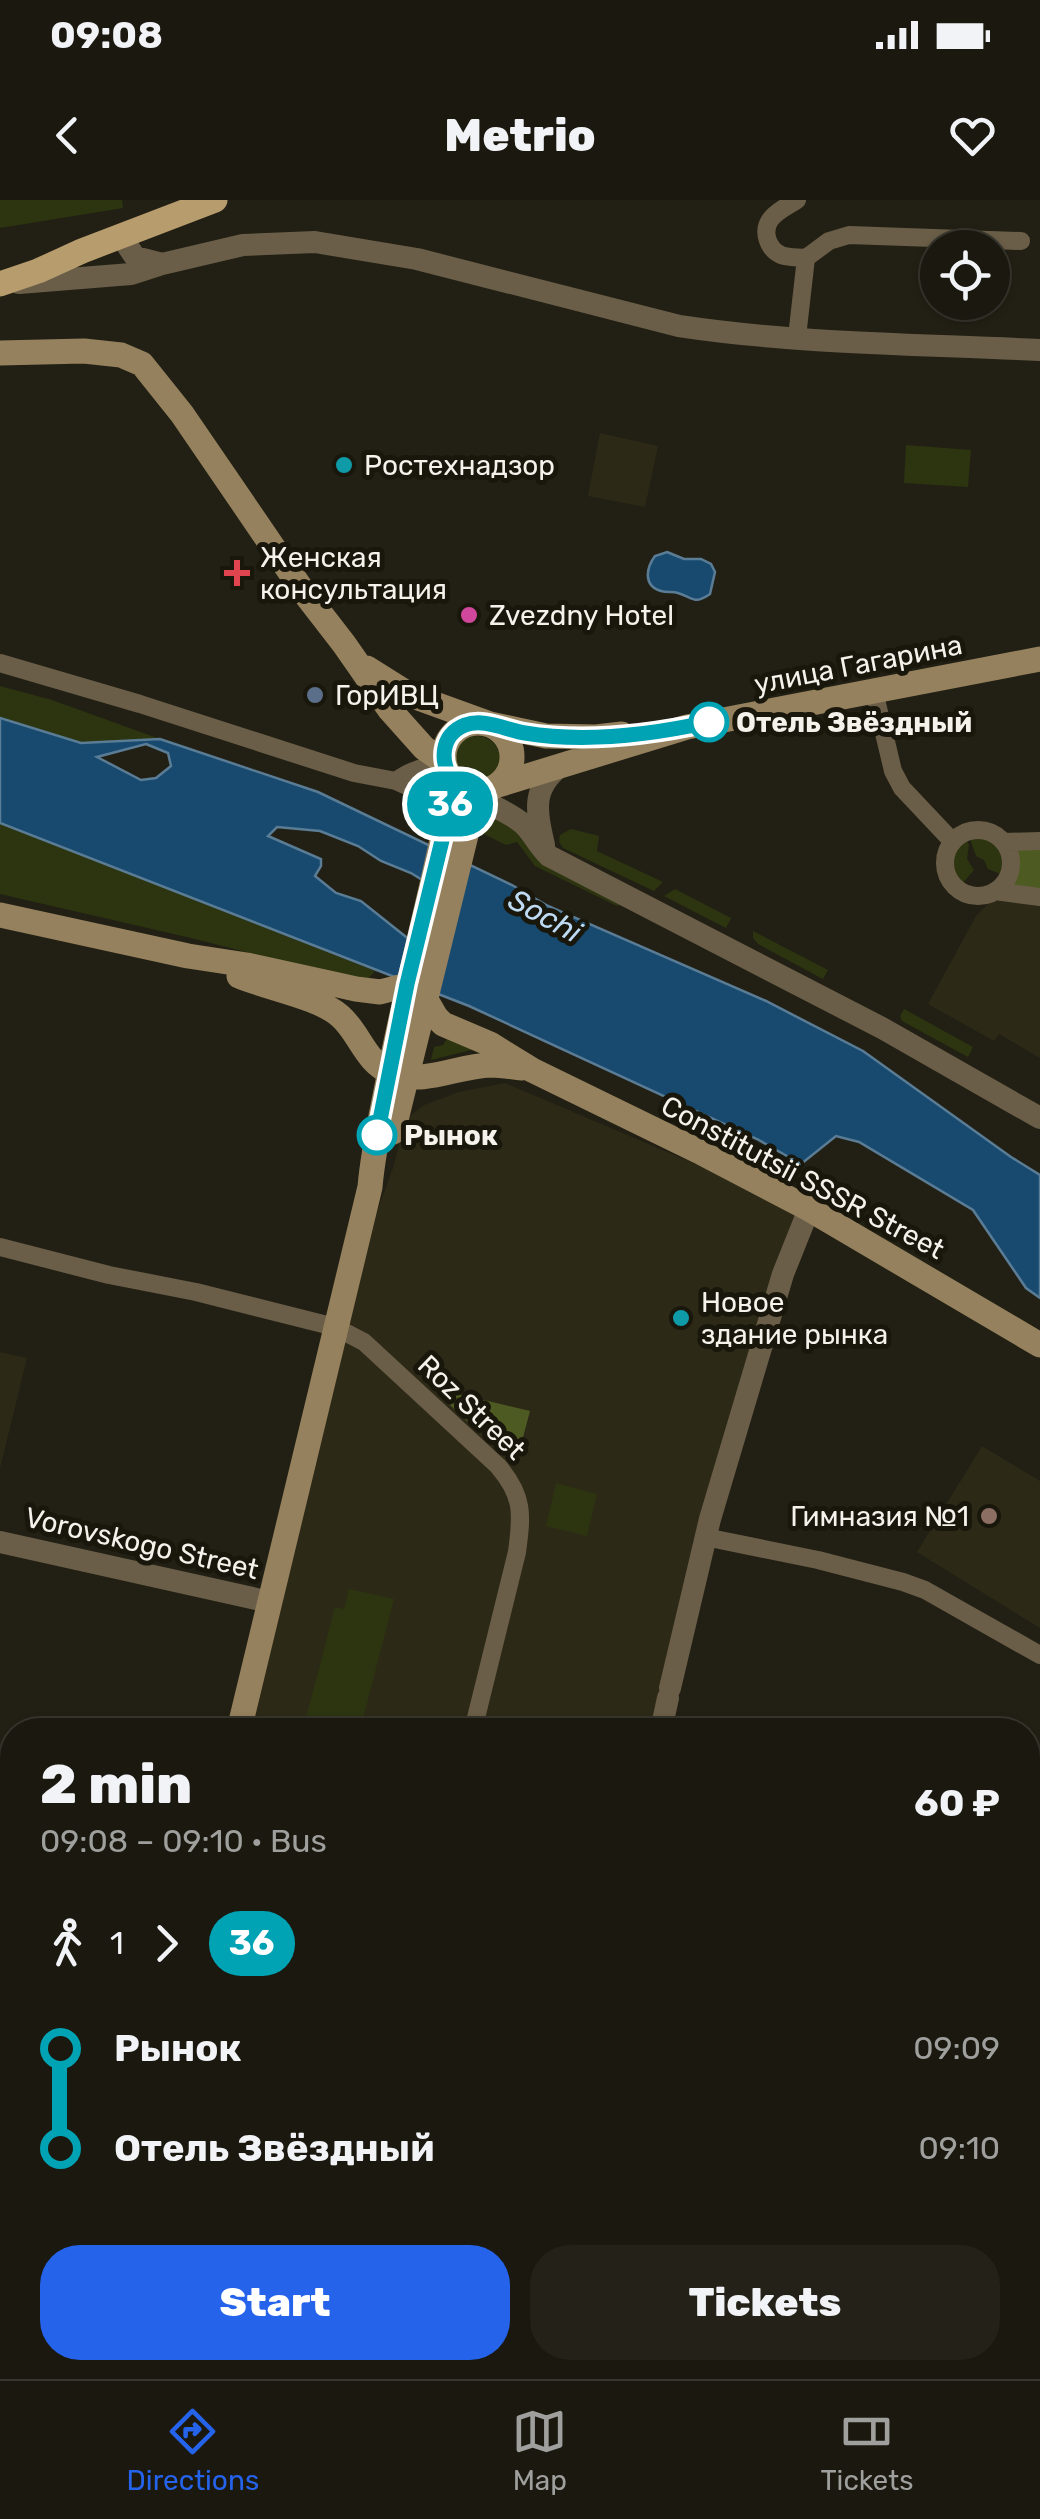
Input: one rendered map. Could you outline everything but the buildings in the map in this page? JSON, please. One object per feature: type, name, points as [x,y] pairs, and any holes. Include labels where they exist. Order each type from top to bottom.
[{"type":"main road","points":[[0,284],[213,201]]},
{"type":"main road","points":[[0,353],[71,351],[132,358],[142,364],[182,414],[390,710],[424,748],[482,781],[564,764],[687,727]]},
{"type":"main road","name":"улица Гагарина","points":[[687,727],[1040,660]]},
{"type":"main road","points":[[357,662],[410,694],[520,732],[574,738],[687,727]]},
{"type":"main road","points":[[242,1718],[370,1187],[372,1155],[398,1074],[460,831],[470,819],[482,781],[512,749],[504,734],[490,724],[470,723],[446,742],[482,781]]},
{"type":"main road","points":[[0,915],[369,991],[420,992]]},
{"type":"main road","points":[[188,956],[326,1006],[349,1025],[373,1062],[398,1074],[421,1078],[488,1065],[532,1070]]},
{"type":"main road","name":"Constitutsii SSSR Street","points":[[420,992],[443,1024],[490,1044],[532,1070],[809,1209],[1040,1345]]},
{"type":"street","points":[[797,200],[775,214],[766,227],[772,248],[784,256],[806,258],[828,240],[849,235],[1021,241]]},
{"type":"street","points":[[130,232],[136,256],[162,264]]},
{"type":"street","points":[[0,284],[132,274],[243,245],[315,242],[417,259],[712,331],[1040,350]]},
{"type":"street","points":[[798,337],[806,258]]},
{"type":"street","points":[[0,663],[354,773],[396,781],[425,766],[482,781],[546,853],[882,1028],[1040,1118]]},
{"type":"street","points":[[874,691],[893,772],[902,788],[952,841]]},
{"type":"street","points":[[546,853],[538,803],[548,776],[564,764]]},
{"type":"street","points":[[482,781],[506,813],[526,826],[546,853]]},
{"type":"street","points":[[460,831],[506,813]]},
{"type":"street","points":[[995,892],[1011,869],[1005,842],[990,831],[966,831],[952,841],[944,861],[950,882],[976,896],[995,892],[1040,897]]},
{"type":"street","points":[[1005,842],[1040,841]]},
{"type":"street","points":[[664,1718],[705,1537],[784,1274],[809,1209]]},
{"type":"street","name":"Roz Street","points":[[0,1247],[336,1327],[364,1342],[508,1478],[518,1497],[521,1522],[477,1718]]},
{"type":"street","points":[[705,1537],[818,1560],[925,1590],[1040,1655]]},
{"type":"street","name":"Vorovskogo Street","points":[[0,1542],[270,1602]]},
{"type":"shaded area","points":[[600,433],[658,446],[645,507],[588,496]]},
{"type":"shaded area","points":[[999,898],[1040,904],[1040,1058],[999,1034],[994,1041],[928,1004],[976,916]]},
{"type":"shaded area","points":[[505,1083],[794,1206],[801,1215],[659,1718],[250,1718],[339,1359],[405,1120],[424,1105],[459,1092]]},
{"type":"shaded area","points":[[0,1352],[27,1358],[0,1468]]},
{"type":"shaded area","name":"Гимназия №1","points":[[982,1446],[1040,1481],[1040,1628],[917,1552]]},
{"type":"green space","points":[[0,200],[122,200],[123,208],[0,228]]},
{"type":"green space","points":[[906,445],[971,450],[968,487],[904,483]]},
{"type":"green space","points":[[0,686],[52,700],[160,739],[81,743],[0,718]]},
{"type":"green space","points":[[477,736],[493,743],[500,759],[493,775],[477,782],[461,775],[454,759],[461,743]]},
{"type":"green space","points":[[499,817],[627,902],[617,906],[535,866],[517,842],[506,845],[484,834],[480,827]]},
{"type":"green space","points":[[0,823],[375,971],[361,981],[0,894]]},
{"type":"green space","points":[[571,829],[599,836],[597,851],[663,882],[654,891],[563,848],[560,835]]},
{"type":"green space","points":[[969,836],[990,838],[1000,846],[1005,859],[1003,875],[988,869],[984,860],[976,856]]},
{"type":"green space","points":[[965,837],[969,845],[967,859],[974,870],[961,885],[952,873],[951,860]]},
{"type":"green space","points":[[1040,841],[1040,897],[1002,885],[1011,869],[1009,850]]},
{"type":"green space","points":[[675,889],[731,918],[726,928],[664,896]]},
{"type":"green space","points":[[753,931],[828,970],[823,979],[758,944]]},
{"type":"green space","points":[[904,1009],[973,1047],[968,1057],[902,1021]]},
{"type":"green space","points":[[448,1037],[483,1047],[431,1060],[434,1047],[443,1045]]},
{"type":"green space","points":[[450,1392],[530,1411],[518,1456],[512,1462],[498,1448],[505,1438],[487,1423],[478,1432],[449,1404]]},
{"type":"green space","points":[[556,1483],[597,1494],[587,1536],[546,1526]]},
{"type":"green space","points":[[349,1589],[394,1599],[363,1718],[306,1718],[335,1607],[344,1609]]},
{"type":"water","points":[[667,552],[711,564],[715,572],[710,594],[694,600],[655,589],[648,571],[655,556]]},
{"type":"water","name":"Sochi","points":[[0,718],[81,743],[160,739],[318,792],[548,906],[766,1001],[863,1051],[1040,1175],[1040,1298],[1026,1288],[973,1210],[859,1142],[836,1136],[801,1164],[757,1139],[469,1006],[0,823]],"holes":[[[146,744],[168,753],[171,766],[156,778],[141,780],[97,757]],[[277,827],[320,831],[358,846],[427,883],[420,948],[361,901],[336,893],[315,876],[321,859],[268,836]]]},
{"type":"bus line","name":"36","points":[[377,1135],[454,782],[444,766],[446,742],[452,734],[460,727],[480,722],[520,732],[574,738],[709,722]]},
{"type":"place","name":"Ростехнадзор","points":[[344,465]]},
{"type":"place","name":"Женская консультация","points":[[237,573]]},
{"type":"place","name":"Zvezdny Hotel","points":[[469,615]]},
{"type":"place","name":"ГорИВЦ","points":[[315,695]]},
{"type":"place","name":"Отель Звёздный","points":[[709,722]]},
{"type":"place","name":"Рынок","points":[[377,1135]]},
{"type":"place","name":"Новое здание рынка","points":[[681,1318]]},
{"type":"place","name":"Гимназия №1","points":[[989,1516]]}]
